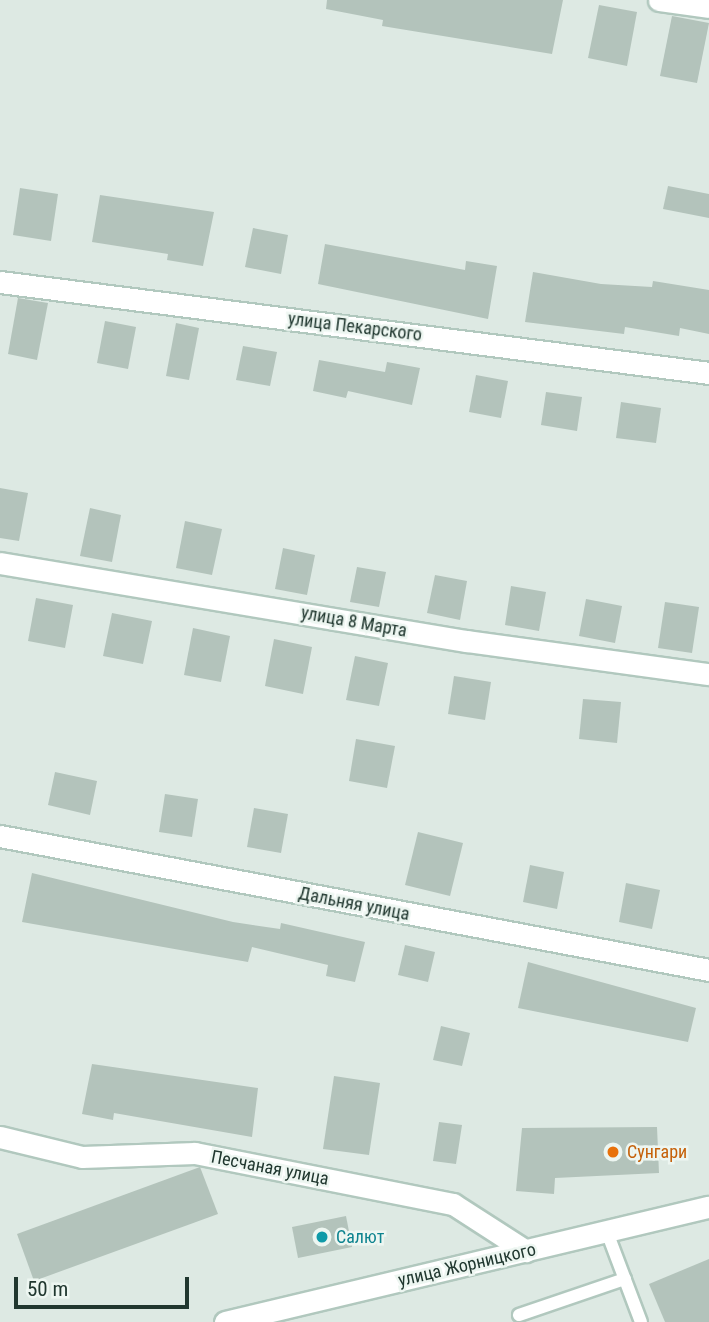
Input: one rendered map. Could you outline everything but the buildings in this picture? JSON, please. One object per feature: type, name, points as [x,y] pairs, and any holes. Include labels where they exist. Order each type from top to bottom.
[{"type":"street","points":[[659,0],[709,7]]},
{"type":"street","name":"улица Пекарского","points":[[0,282],[709,373]]},
{"type":"street","name":"улица 8 Марта","points":[[0,563],[467,641],[709,674]]},
{"type":"street","name":"Дальняя улица","points":[[0,836],[709,970]]},
{"type":"street","name":"Песчаная улица","points":[[0,1137],[82,1157],[195,1153],[453,1204],[526,1251]]},
{"type":"street","name":"улица Жорницкого","points":[[225,1322],[256,1319],[709,1207]]},
{"type":"lane","points":[[607,1231],[641,1322]]},
{"type":"lane","points":[[519,1315],[625,1279]]},
{"type":"place","name":"Сунгари","points":[[613,1152]]},
{"type":"place","name":"Салют","points":[[322,1237]]}]
